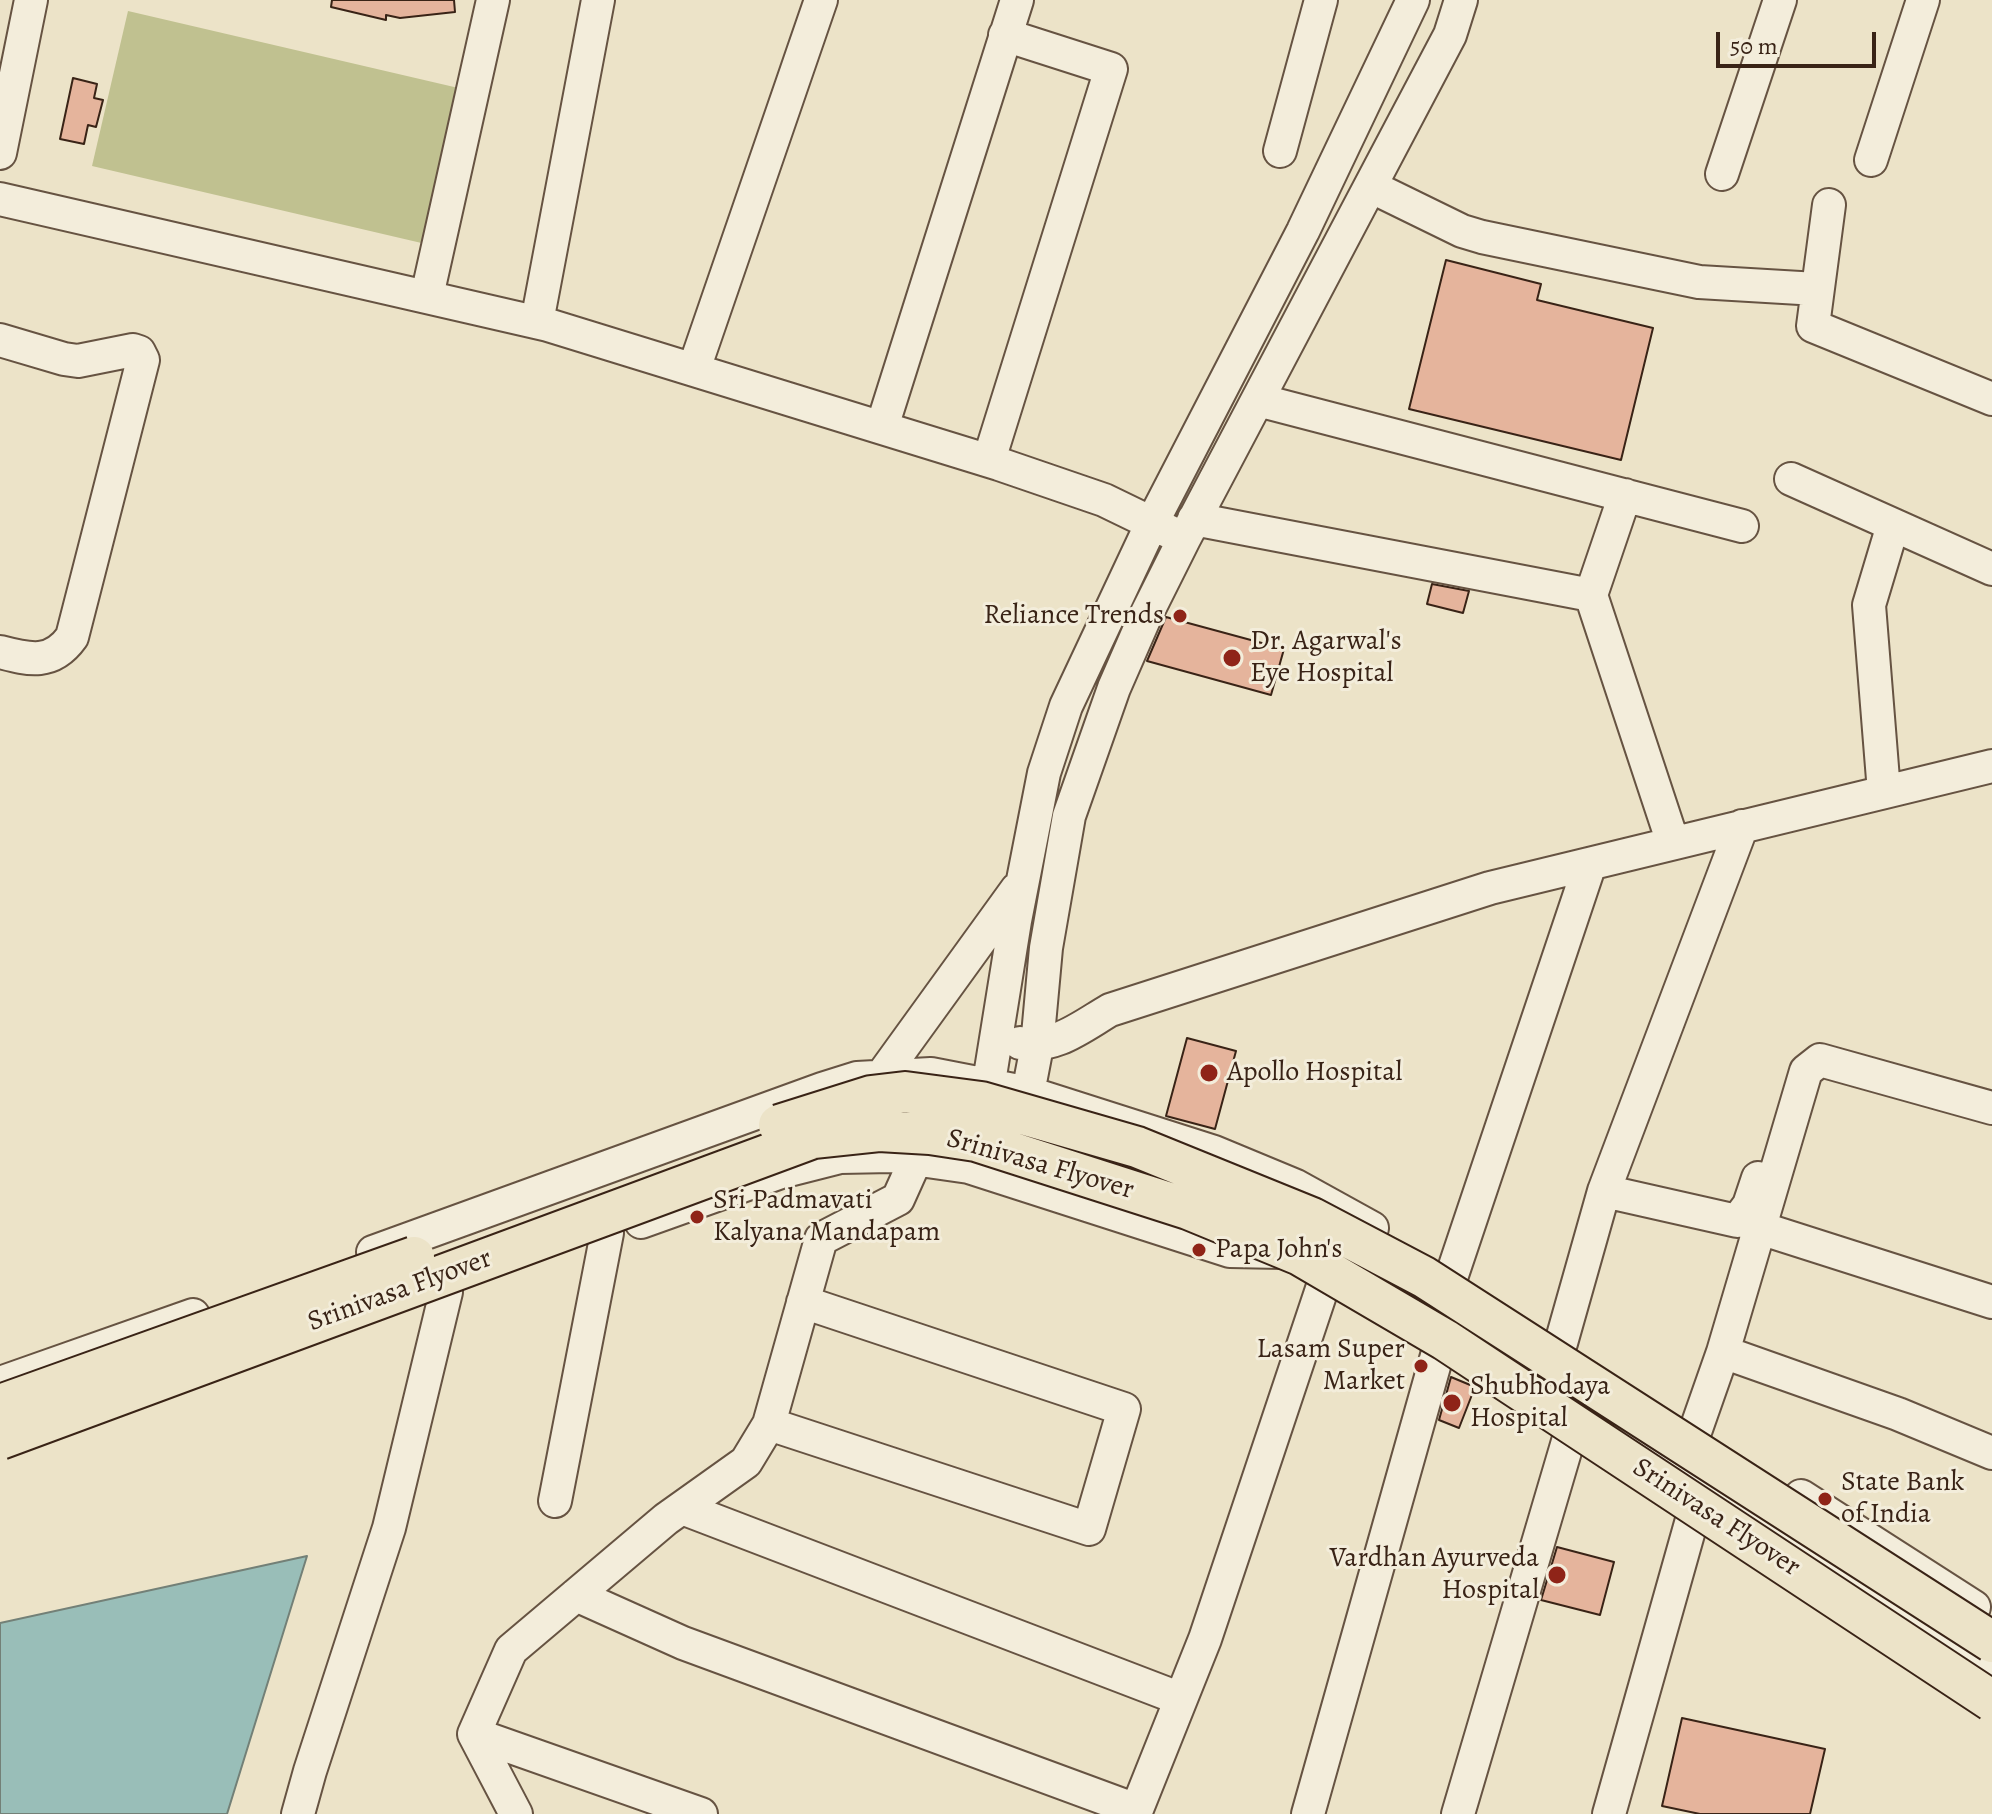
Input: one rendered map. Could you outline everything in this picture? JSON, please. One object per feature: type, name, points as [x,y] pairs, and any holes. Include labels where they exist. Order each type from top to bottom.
[{"type":"main road","name":"Srinivasa Flyover","points":[[0,1405],[801,1117],[871,1096],[905,1092],[954,1097],[1137,1147],[1236,1185],[1363,1242],[1424,1277],[1992,1642]]},
{"type":"main road","name":"Srinivasa Flyover","points":[[0,1439],[813,1138],[879,1131],[930,1134],[976,1141],[1188,1209],[1300,1255],[1445,1340],[1992,1701]]},
{"type":"street","points":[[0,153],[31,0]]},
{"type":"street","points":[[427,296],[493,0]]},
{"type":"street","points":[[537,322],[598,0]]},
{"type":"street","points":[[694,369],[821,0]]},
{"type":"street","points":[[882,427],[1017,0]]},
{"type":"street","points":[[1280,151],[1321,0]]},
{"type":"street","points":[[973,1168],[1044,773],[1066,706],[1152,523],[1303,231],[1413,0]]},
{"type":"street","points":[[1008,1179],[1037,1046],[1046,948],[1069,816],[1114,688],[1189,529],[1450,35],[1461,0]]},
{"type":"street","points":[[1722,174],[1780,0]]},
{"type":"street","points":[[1871,160],[1923,0]]},
{"type":"street","points":[[989,460],[1111,69],[1005,35]]},
{"type":"street","points":[[1372,187],[1462,231],[1482,237],[1699,282],[1817,289]]},
{"type":"street","points":[[0,199],[537,322],[989,460],[1104,500],[1152,523],[1591,595]]},
{"type":"street","points":[[1829,205],[1813,326],[1992,399]]},
{"type":"street","points":[[0,340],[78,361],[133,350],[139,352],[143,360],[72,637],[65,647],[46,659],[3,663]]},
{"type":"street","points":[[1258,400],[1742,526]]},
{"type":"street","points":[[1791,479],[1992,569]]},
{"type":"street","points":[[1625,495],[1591,595],[1673,843]]},
{"type":"street","points":[[1884,792],[1869,605],[1893,525]]},
{"type":"street","points":[[997,1039],[1037,1046],[1054,1042],[1110,1010],[1490,888],[1992,766]]},
{"type":"street","points":[[1561,1343],[1604,1191],[1742,826]]},
{"type":"street","points":[[1452,1275],[1590,864]]},
{"type":"street","points":[[881,1077],[1023,881]]},
{"type":"street","points":[[1604,1191],[1737,1221],[1749,1205],[1797,1052]]},
{"type":"street","points":[[1696,1429],[1723,1352],[1806,1071],[1820,1060],[1992,1108]]},
{"type":"street","points":[[0,1383],[822,1089],[857,1078],[931,1074],[1029,1093],[1214,1152],[1296,1186],[1452,1275],[1992,1619]]},
{"type":"street","points":[[0,1459],[446,1292],[781,1172],[840,1157],[892,1156],[973,1168],[1230,1251],[1334,1253],[1366,1269],[1447,1320],[1992,1670]]},
{"type":"street","points":[[474,1734],[511,1650],[682,1508],[746,1462],[769,1424],[821,1239],[898,1199],[916,1159]]},
{"type":"street","points":[[1760,1228],[1992,1302]]},
{"type":"street","points":[[555,1501],[607,1233]]},
{"type":"street","points":[[576,1595],[683,1643],[1136,1812],[1205,1639],[1334,1253]]},
{"type":"street","points":[[298,1814],[389,1528],[446,1292]]},
{"type":"street","points":[[769,1424],[1089,1529],[1124,1409],[803,1302]]},
{"type":"street","points":[[1308,1814],[1447,1320]]},
{"type":"street","points":[[1723,1352],[1898,1414],[1992,1453]]},
{"type":"street","points":[[1458,1814],[1579,1404]]},
{"type":"street","points":[[1609,1814],[1702,1484]]},
{"type":"street","points":[[682,1508],[1181,1699]]},
{"type":"street","points":[[474,1734],[516,1814]]},
{"type":"street","points":[[474,1734],[701,1814]]},
{"type":"green space","points":[[128,11],[467,90],[430,245],[92,166]]},
{"type":"water","points":[[307,1556],[227,1814],[0,1814],[0,1623]]},
{"type":"building","points":[[332,0],[454,0],[455,12],[400,18],[386,15],[386,20],[331,7]]},
{"type":"building","points":[[73,78],[97,84],[94,98],[103,100],[96,127],[88,125],[84,144],[60,139]]},
{"type":"building","points":[[1446,260],[1541,284],[1537,300],[1653,328],[1621,460],[1409,409]]},
{"type":"building","points":[[1432,584],[1469,591],[1463,613],[1427,604]]},
{"type":"building","points":[[1166,617],[1284,649],[1271,695],[1147,661]]},
{"type":"building","points":[[1187,1038],[1236,1051],[1215,1129],[1166,1116]]},
{"type":"building","points":[[1451,1377],[1475,1387],[1459,1428],[1439,1420]]},
{"type":"building","points":[[1557,1547],[1614,1562],[1600,1615],[1541,1600]]},
{"type":"building","points":[[1682,1718],[1825,1749],[1810,1814],[1700,1814],[1662,1806]]},
{"type":"place","name":"Reliance Trends","points":[[1180,616]]},
{"type":"place","name":"Dr. Agarwal's Eye Hospital","points":[[1232,658]]},
{"type":"place","name":"Apollo Hospital","points":[[1209,1073]]},
{"type":"place","name":"Sri Padmavati Kalyana Mandapam","points":[[697,1217]]},
{"type":"place","name":"Papa John's","points":[[1199,1250]]},
{"type":"place","name":"Lasam Super Market","points":[[1421,1366]]},
{"type":"place","name":"Shubhodaya Hospital","points":[[1452,1403]]},
{"type":"place","name":"State Bank of India","points":[[1825,1499]]},
{"type":"place","name":"Vardhan Ayurveda Hospital","points":[[1557,1575]]}]
